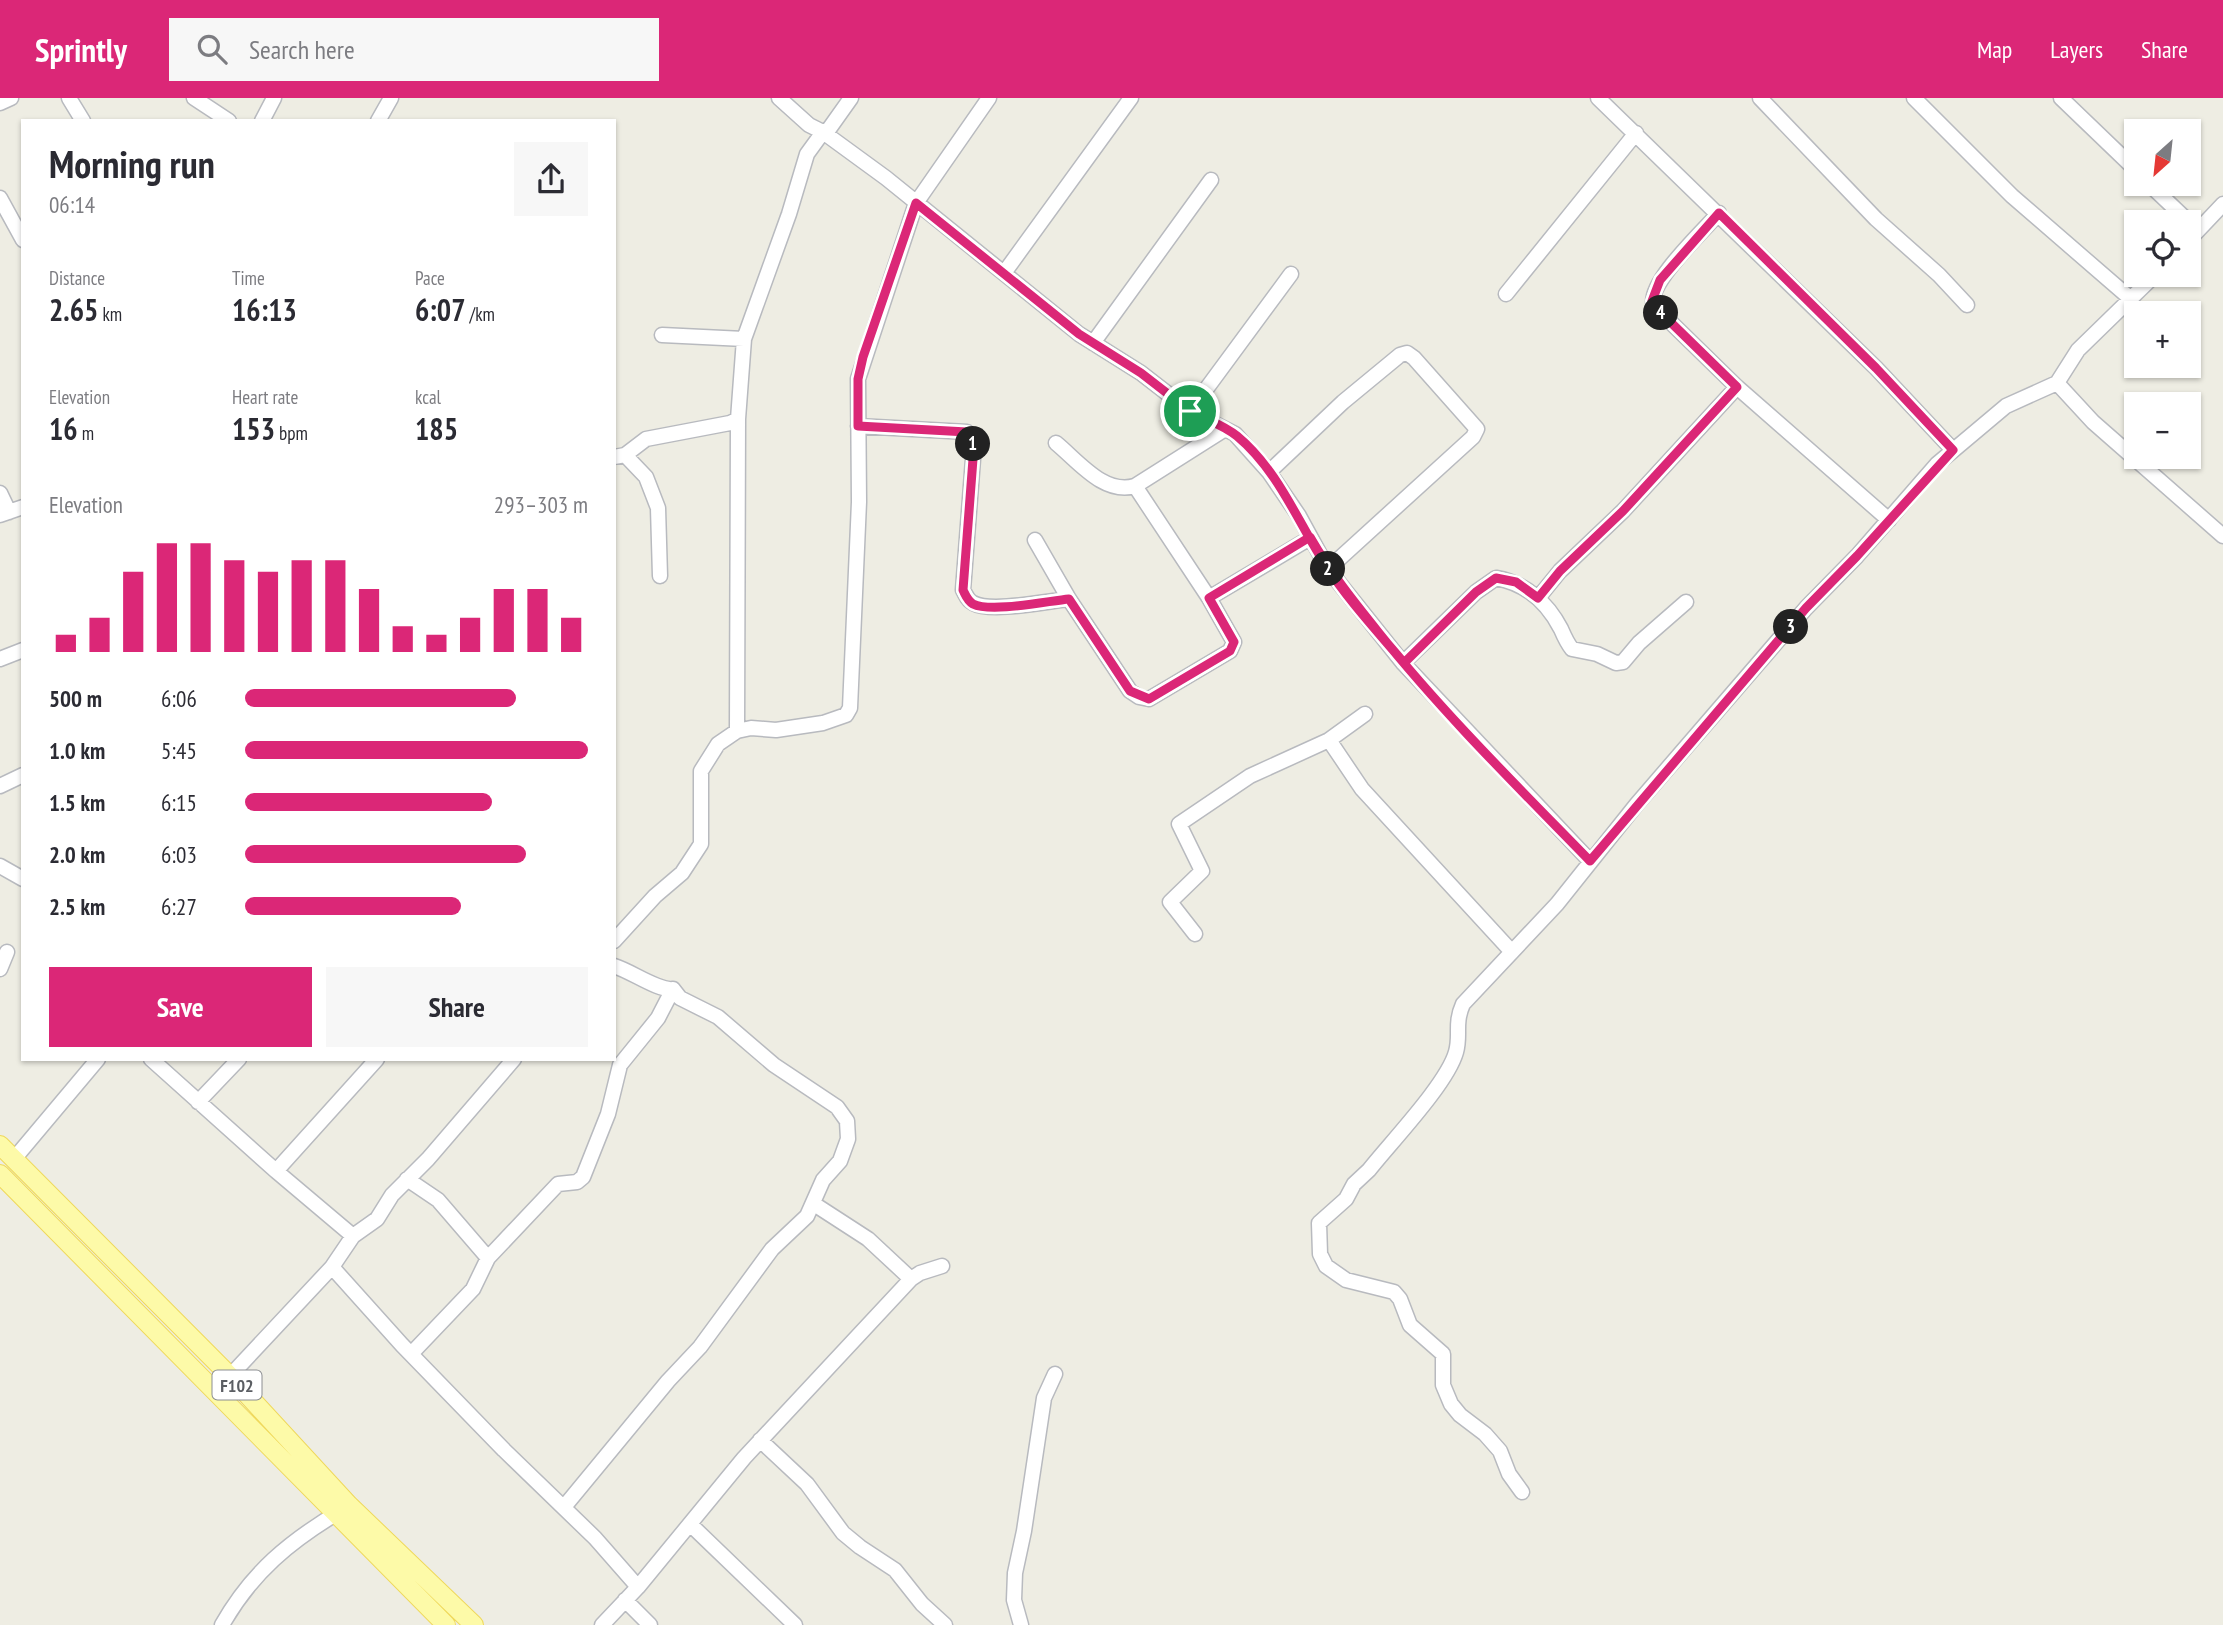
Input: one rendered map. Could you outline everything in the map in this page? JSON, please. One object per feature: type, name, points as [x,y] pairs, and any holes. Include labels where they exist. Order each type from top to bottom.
[{"type":"main road","name":"F102","points":[[0,1145],[230,1376],[342,1509],[446,1625]]},
{"type":"main road","name":"F102","points":[[0,1174],[342,1509],[474,1625]]},
{"type":"street","points":[[0,103],[11,98]]},
{"type":"street","points":[[69,98],[82,119]]},
{"type":"street","points":[[194,98],[226,119]]},
{"type":"street","points":[[263,119],[274,98]]},
{"type":"street","points":[[379,119],[391,98]]},
{"type":"street","points":[[779,98],[809,125],[823,132],[916,203],[1093,343],[1141,373],[1190,411],[1235,434],[1269,472],[1328,569],[1404,663],[1468,735],[1590,861]]},
{"type":"street","points":[[737,731],[738,419],[744,338],[785,226],[807,154],[851,98]]},
{"type":"street","points":[[616,939],[691,861],[701,844],[701,771],[718,744],[737,731],[751,728],[776,730],[823,723],[846,715],[850,708],[859,502],[858,379],[863,357],[916,203],[989,98]]},
{"type":"street","points":[[1004,273],[1131,98]]},
{"type":"street","points":[[1598,98],[1876,368],[1953,450]]},
{"type":"street","points":[[1760,98],[1876,219],[1939,275],[1967,305]]},
{"type":"street","points":[[1914,98],[2012,196],[2131,299]]},
{"type":"street","points":[[2061,98],[2124,159]]},
{"type":"street","points":[[1506,294],[1636,133]]},
{"type":"street","points":[[1093,343],[1211,180]]},
{"type":"street","points":[[2161,196],[2174,210]]},
{"type":"street","points":[[0,198],[21,236]]},
{"type":"street","points":[[2201,221],[2223,204]]},
{"type":"street","points":[[1719,213],[1660,280],[1652,301],[1654,306],[1737,387],[1889,520]]},
{"type":"street","points":[[1190,411],[1291,274]]},
{"type":"street","points":[[1522,1492],[1509,1474],[1500,1451],[1451,1404],[1443,1385],[1443,1354],[1410,1325],[1394,1292],[1346,1280],[1326,1266],[1317,1240],[1319,1223],[1346,1199],[1354,1184],[1369,1170],[1446,1074],[1457,1051],[1457,1018],[1463,1004],[1557,904],[1590,861],[1806,608],[1953,450],[2006,406],[2057,383],[2078,349],[2143,287]]},
{"type":"street","points":[[662,335],[744,338]]},
{"type":"street","points":[[1269,472],[1343,402],[1400,355],[1407,354],[1415,358],[1477,429],[1473,437],[1328,569]]},
{"type":"street","points":[[2057,383],[2100,429],[2150,469],[2223,536]]},
{"type":"street","points":[[1538,598],[1560,571],[1623,511],[1737,387]]},
{"type":"street","points":[[660,576],[658,508],[646,477],[619,456],[646,439],[730,423],[738,419]]},
{"type":"street","points":[[858,426],[967,432],[973,440],[963,590],[967,599],[975,605],[993,607],[1069,599]]},
{"type":"street","points":[[1056,443],[1114,489],[1135,486],[1225,429]]},
{"type":"street","points":[[1035,540],[1069,599],[1130,691],[1149,699],[1230,651],[1234,642],[1209,598],[1135,486]]},
{"type":"street","points":[[0,493],[10,511]]},
{"type":"street","points":[[1209,598],[1310,537]]},
{"type":"street","points":[[1404,663],[1476,592],[1496,578],[1516,582],[1538,598],[1560,626],[1572,649],[1597,654],[1616,663],[1623,662],[1639,643],[1686,602]]},
{"type":"street","points":[[0,659],[21,651]]},
{"type":"street","points":[[1195,934],[1170,902],[1202,871],[1179,824],[1250,776],[1329,740],[1365,713]]},
{"type":"street","points":[[1329,740],[1362,789],[1512,952]]},
{"type":"street","points":[[0,786],[21,776]]},
{"type":"street","points":[[0,866],[21,878]]},
{"type":"street","points":[[0,969],[7,952]]},
{"type":"street","points":[[616,967],[629,970],[664,990],[673,989]]},
{"type":"street","points":[[564,1507],[668,1381],[700,1347],[772,1249],[807,1216],[823,1180],[845,1152],[849,1129],[843,1113],[774,1065],[718,1017],[680,998],[673,989]]},
{"type":"street","points":[[411,1354],[472,1289],[488,1258],[558,1184],[577,1182],[583,1177],[608,1114],[620,1065],[658,1018],[673,989]]},
{"type":"street","points":[[14,1159],[96,1061]]},
{"type":"street","points":[[153,1061],[353,1236]]},
{"type":"street","points":[[198,1101],[237,1061]]},
{"type":"street","points":[[276,1171],[375,1061]]},
{"type":"street","points":[[230,1376],[332,1267],[353,1236],[377,1219],[392,1195],[512,1061]]},
{"type":"street","points":[[407,1179],[438,1200],[488,1258]]},
{"type":"street","points":[[814,1204],[868,1239],[911,1279]]},
{"type":"street","points":[[602,1625],[691,1525],[760,1440],[911,1279],[942,1266]]},
{"type":"street","points":[[332,1267],[411,1354],[504,1450],[564,1507],[638,1587]]},
{"type":"street","points":[[1021,1625],[1014,1600],[1015,1573],[1044,1398],[1055,1374]]},
{"type":"street","points":[[760,1440],[807,1485],[843,1533],[895,1570],[922,1604],[944,1625]]},
{"type":"street","points":[[222,1625],[240,1596],[265,1565],[342,1509]]},
{"type":"street","points":[[691,1525],[795,1625]]},
{"type":"street","points":[[625,1600],[650,1625]]},
{"type":"route","points":[[1190,411],[1141,373],[1079,334],[916,203],[863,357],[858,379],[858,426],[967,432],[973,440],[963,590],[967,599],[975,605],[993,607],[1069,599],[1130,691],[1149,699],[1230,651],[1234,642],[1209,598],[1310,537],[1328,569],[1404,663],[1468,735],[1590,861],[1806,608],[1857,556],[1937,464],[1953,450],[1876,368],[1719,213],[1660,280],[1652,301],[1737,387],[1623,511],[1560,571],[1538,598],[1516,582],[1496,578],[1476,592],[1404,663],[1366,616],[1328,569],[1299,516],[1269,472],[1235,434],[1190,411]]}]
